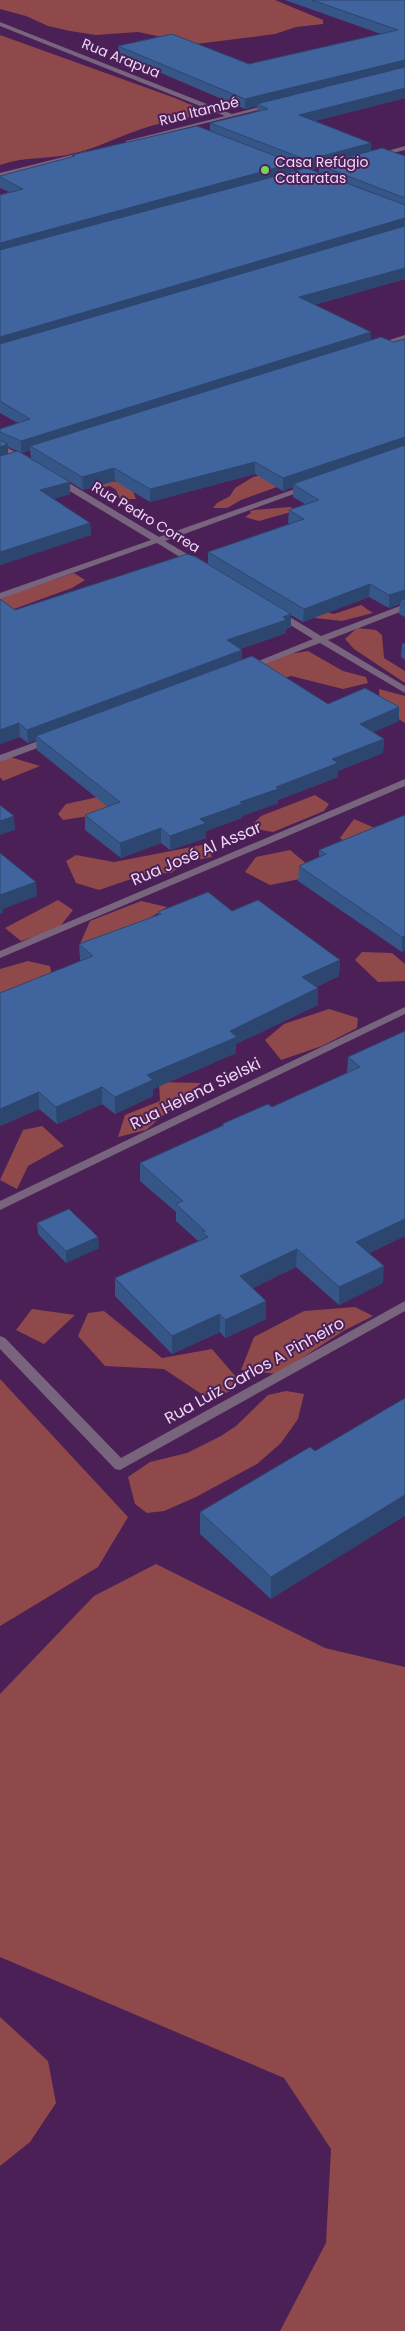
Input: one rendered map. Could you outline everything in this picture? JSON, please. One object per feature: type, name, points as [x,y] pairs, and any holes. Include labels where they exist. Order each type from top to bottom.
[{"type":"street","name":"Rua Arapua","points":[[0,24],[232,116]]},
{"type":"street","name":"Rua Itambé","points":[[122,144],[280,104]]},
{"type":"street","points":[[187,128],[196,131]]},
{"type":"street","points":[[373,156],[405,148]]},
{"type":"street","points":[[0,175],[94,151]]},
{"type":"street","points":[[367,349],[405,337]]},
{"type":"street","name":"Rua Pedro Correa","points":[[0,446],[25,456],[40,470],[208,570]]},
{"type":"street","points":[[7,462],[25,456]]},
{"type":"street","points":[[0,596],[314,485]]},
{"type":"street","points":[[265,605],[405,690]]},
{"type":"street","points":[[237,671],[405,607]]},
{"type":"street","points":[[0,759],[59,737]]},
{"type":"street","name":"Rua José Al Assar","points":[[0,955],[405,782]]},
{"type":"street","name":"Rua Helena Sielski","points":[[0,1206],[405,1010]]},
{"type":"street","name":"Rua Luiz Carlos A Pinheiro","points":[[0,1341],[120,1465],[405,1305]]},
{"type":"shaded area","points":[[0,0],[275,0],[323,20],[323,24],[296,27],[275,34],[196,44],[138,32],[96,35],[70,31],[48,26],[26,16],[0,9]]},
{"type":"shaded area","points":[[0,35],[175,98],[210,113],[154,125],[75,153],[56,157],[18,160],[0,165]]},
{"type":"shaded area","points":[[262,475],[278,485],[277,487],[241,500],[227,508],[213,508],[217,503],[230,496],[235,488],[253,477]]},
{"type":"shaded area","points":[[122,481],[132,489],[136,499],[120,499],[116,490],[110,486],[101,488],[92,486],[99,483]]},
{"type":"shaded area","points":[[290,507],[298,510],[259,521],[245,517],[251,513],[250,511],[254,510]]},
{"type":"shaded area","points":[[74,573],[85,580],[72,588],[0,614],[0,598]]},
{"type":"shaded area","points":[[361,605],[373,613],[342,621],[287,615],[312,609],[334,614]]},
{"type":"shaded area","points":[[357,628],[376,630],[382,635],[384,658],[405,671],[405,683],[354,649],[345,639]]},
{"type":"shaded area","points":[[308,651],[343,671],[366,677],[368,683],[343,689],[291,676],[248,688],[236,670],[271,657]]},
{"type":"shaded area","points":[[379,689],[405,696],[405,723],[380,707]]},
{"type":"shaded area","points":[[10,757],[40,766],[3,781],[0,777],[0,762]]},
{"type":"shaded area","points":[[125,791],[115,812],[63,820],[58,814],[66,804]]},
{"type":"shaded area","points":[[315,795],[329,804],[324,811],[273,832],[249,828],[261,816]]},
{"type":"shaded area","points":[[354,819],[384,832],[349,845],[340,838]]},
{"type":"shaded area","points":[[207,844],[212,857],[186,862],[171,873],[146,874],[99,890],[76,883],[66,861],[76,855],[114,862]]},
{"type":"shaded area","points":[[290,850],[320,875],[270,885],[245,872],[256,857]]},
{"type":"shaded area","points":[[58,900],[73,910],[58,929],[21,941],[5,928]]},
{"type":"shaded area","points":[[141,901],[167,907],[139,925],[80,944],[90,921]]},
{"type":"shaded area","points":[[362,952],[392,953],[405,964],[405,981],[378,982],[355,960]]},
{"type":"shaded area","points":[[28,961],[50,966],[53,982],[0,1008],[0,969]]},
{"type":"shaded area","points":[[329,1009],[358,1018],[357,1028],[322,1046],[281,1060],[265,1040],[284,1024]]},
{"type":"shaded area","points":[[159,1082],[201,1083],[146,1130],[118,1137],[125,1115],[160,1101]]},
{"type":"shaded area","points":[[42,1126],[64,1146],[28,1166],[17,1189],[0,1180],[23,1130]]},
{"type":"shaded area","points":[[355,1307],[373,1316],[345,1330],[277,1374],[241,1370],[254,1337],[304,1311]]},
{"type":"shaded area","points":[[32,1309],[75,1315],[44,1344],[16,1330]]},
{"type":"shaded area","points":[[104,1311],[162,1358],[212,1349],[236,1377],[233,1390],[217,1396],[203,1395],[164,1369],[105,1366],[78,1336],[88,1313]]},
{"type":"shaded area","points":[[0,1379],[128,1517],[98,1567],[0,1626]]},
{"type":"shaded area","points":[[286,1391],[304,1394],[298,1419],[281,1443],[257,1464],[196,1497],[164,1511],[147,1513],[135,1504],[128,1477],[150,1462],[187,1453],[221,1436],[236,1426],[268,1395]]},
{"type":"shaded area","points":[[156,1564],[325,1648],[405,1667],[405,2331],[280,2331],[326,2243],[331,2149],[284,2078],[0,1957],[0,1694],[94,1596]]},
{"type":"shaded area","points":[[0,2017],[48,2061],[56,2103],[30,2142],[0,2166]]},
{"type":"building","points":[[312,0],[405,0],[405,60],[245,99],[118,46],[172,34],[249,64],[398,30]]},
{"type":"building","points":[[405,67],[405,88],[299,115],[371,143],[307,160],[210,123],[268,109],[257,104]]},
{"type":"building","points":[[197,126],[294,163],[0,243],[0,195],[23,189],[0,176],[75,156],[72,155]]},
{"type":"building","points":[[382,148],[405,156],[405,198],[319,165]]},
{"type":"building","points":[[306,168],[405,205],[405,218],[0,337],[0,250]]},
{"type":"building","points":[[405,226],[405,268],[299,297],[371,332],[21,441],[0,432],[0,429],[30,419],[0,401],[0,344]]},
{"type":"building","points":[[381,337],[393,342],[405,339],[405,437],[283,478],[255,462],[150,489],[114,468],[82,477],[30,446]]},
{"type":"building","points":[[0,440],[8,444],[0,447]]},
{"type":"building","points":[[405,445],[405,590],[389,595],[370,584],[304,609],[208,552],[304,519],[289,510],[319,500],[293,484]]},
{"type":"building","points":[[18,451],[70,482],[40,490],[90,523],[0,552],[0,456]]},
{"type":"building","points":[[187,554],[196,557],[291,614],[283,617],[286,620],[227,640],[242,650],[27,730],[19,723],[0,730],[0,599],[15,610]]},
{"type":"building","points":[[252,656],[328,704],[365,688],[399,707],[360,724],[384,739],[332,759],[338,763],[276,787],[278,789],[240,802],[242,804],[200,819],[206,823],[170,836],[161,828],[120,843],[85,815],[120,802],[36,736]]},
{"type":"building","points":[[0,805],[14,816],[0,821]]},
{"type":"building","points":[[405,815],[405,936],[402,937],[299,866],[326,854],[319,850]]},
{"type":"building","points":[[0,853],[36,882],[0,895]]},
{"type":"building","points":[[208,892],[232,911],[258,900],[340,960],[302,977],[318,988],[230,1031],[237,1037],[147,1075],[153,1080],[115,1097],[102,1087],[56,1107],[39,1092],[0,1109],[0,993],[93,956],[79,944],[161,914],[158,912]]},
{"type":"building","points":[[405,1031],[405,1219],[356,1242],[384,1266],[339,1287],[297,1249],[240,1276],[266,1301],[225,1320],[220,1314],[172,1336],[115,1278],[208,1237],[202,1232],[205,1231],[176,1204],[183,1201],[140,1163],[224,1125],[222,1124],[268,1104],[272,1107],[360,1067],[348,1057]]},
{"type":"building","points":[[69,1209],[98,1237],[66,1251],[37,1223]]},
{"type":"building","points":[[405,1398],[405,1495],[271,1577],[200,1512],[310,1447],[315,1451]]},
{"type":"place","name":"Casa Refúgio Cataratas","points":[[265,170]]}]
